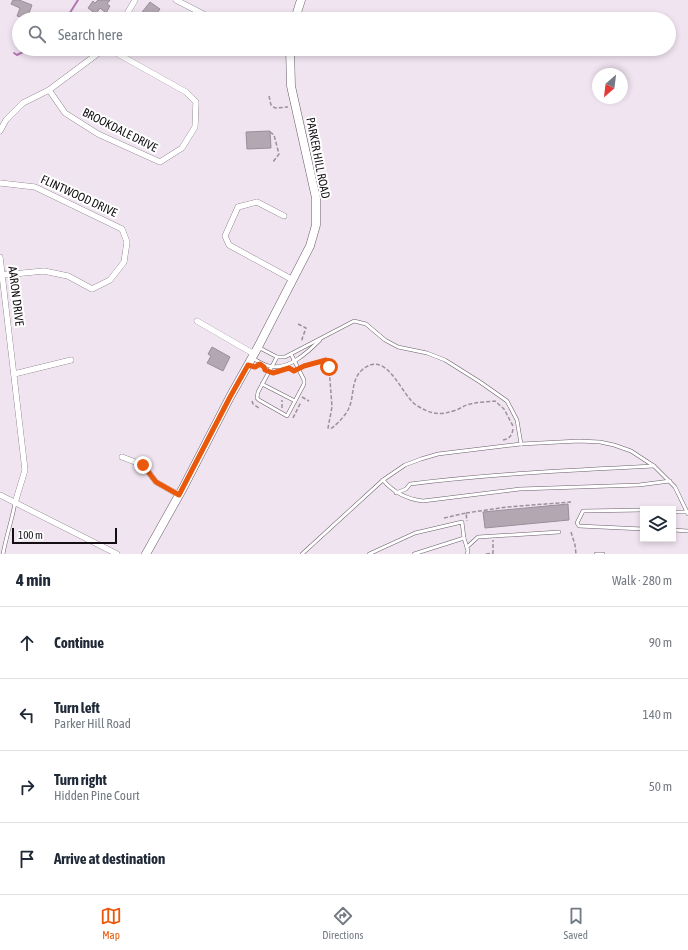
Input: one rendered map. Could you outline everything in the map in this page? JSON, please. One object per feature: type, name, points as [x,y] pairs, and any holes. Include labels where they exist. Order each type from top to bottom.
[{"type":"street","points":[[128,12],[135,0]]},
{"type":"street","points":[[176,0],[199,12]]},
{"type":"street","points":[[297,12],[301,0]]},
{"type":"street","points":[[0,131],[6,120],[23,103],[49,90],[95,56]]},
{"type":"street","name":"BROOKDALE DRIVE","points":[[49,90],[66,113],[98,134],[160,162],[182,148],[195,127],[196,102],[186,92],[122,56]]},
{"type":"street","name":"PARKER HILL ROAD","points":[[146,554],[255,353],[310,246],[316,225],[316,198],[291,86],[290,56]]},
{"type":"street","name":"FLINTWOOD DRIVE","points":[[0,183],[35,186],[122,228],[127,242],[124,262],[110,280],[92,289],[68,276],[44,271],[3,275]]},
{"type":"street","points":[[284,216],[257,202],[238,207],[225,236],[229,245],[293,280]]},
{"type":"street","name":"AARON DRIVE","points":[[0,257],[25,470],[15,503]]},
{"type":"street","points":[[197,321],[255,353]]},
{"type":"street","points":[[14,374],[71,360]]},
{"type":"street","points":[[122,457],[143,465],[156,482],[179,495]]},
{"type":"street","points":[[0,495],[117,554]]},
{"type":"lane","points":[[255,353],[285,357],[354,321],[366,324],[385,340],[398,346],[426,353],[445,360],[480,382],[506,401],[516,420],[521,444]]},
{"type":"lane","points":[[255,353],[272,366],[285,366],[305,355],[321,339]]},
{"type":"lane","points":[[277,357],[258,392],[257,398],[287,416],[304,384],[304,380],[291,354]]},
{"type":"lane","points":[[262,384],[295,401]]},
{"type":"lane","points":[[302,554],[383,480],[405,465],[438,454],[521,444],[579,441],[600,442],[631,451],[654,466],[670,481],[675,487],[688,513]]},
{"type":"lane","points":[[396,493],[406,489],[410,484],[442,480],[570,470],[654,466]]},
{"type":"lane","points":[[383,480],[396,493],[415,500],[423,501],[520,489],[639,485],[670,481]]},
{"type":"lane","points":[[3,554],[15,503]]},
{"type":"lane","points":[[640,510],[583,511],[577,524],[579,526],[640,529]]},
{"type":"lane","points":[[676,512],[688,513]]},
{"type":"lane","points":[[369,554],[415,533],[462,522],[464,538],[468,551],[467,554]]},
{"type":"lane","points":[[676,530],[688,531]]},
{"type":"lane","points":[[466,547],[478,537],[559,532]]},
{"type":"lane","points":[[414,554],[464,538]]},
{"type":"lane","points":[[596,554],[603,554]]},
{"type":"path","points":[[269,96],[271,105],[275,108],[290,107]]},
{"type":"path","points":[[270,132],[274,135],[279,154],[273,162]]},
{"type":"path","points":[[298,324],[306,328],[302,339],[306,345]]},
{"type":"path","points":[[299,369],[326,360],[329,367],[332,408],[328,428],[332,428],[336,425],[349,409],[353,385],[357,375],[363,369],[373,365],[382,366],[390,372],[414,403],[426,410],[441,415],[467,405],[495,401],[504,409],[513,426],[511,436],[502,441]]},
{"type":"path","points":[[282,394],[282,408]]},
{"type":"path","points":[[298,395],[309,401]]},
{"type":"path","points":[[466,513],[507,507],[571,502]]},
{"type":"path","points":[[571,532],[576,554]]},
{"type":"path","points":[[486,554],[493,554],[494,536]]},
{"type":"building","points":[[13,0],[19,0],[32,5],[30,12],[18,12],[20,8],[11,4]]},
{"type":"building","points":[[98,0],[110,0],[107,4],[110,6],[107,12],[100,8],[97,12],[93,12],[88,8],[93,1],[95,3]]},
{"type":"building","points":[[150,2],[160,9],[158,12],[142,12]]},
{"type":"building","points":[[270,131],[271,148],[247,149],[246,132]]},
{"type":"building","points":[[212,347],[230,357],[223,371],[207,363],[211,356],[208,354]]},
{"type":"building","points":[[568,504],[569,520],[485,528],[483,512]]},
{"type":"waterway","points":[[70,12],[78,0]]},
{"type":"route","points":[[143,465],[156,482],[179,495],[248,365],[255,367],[260,364],[265,370],[273,373],[289,368],[294,371],[304,366],[326,360],[329,367]]}]
